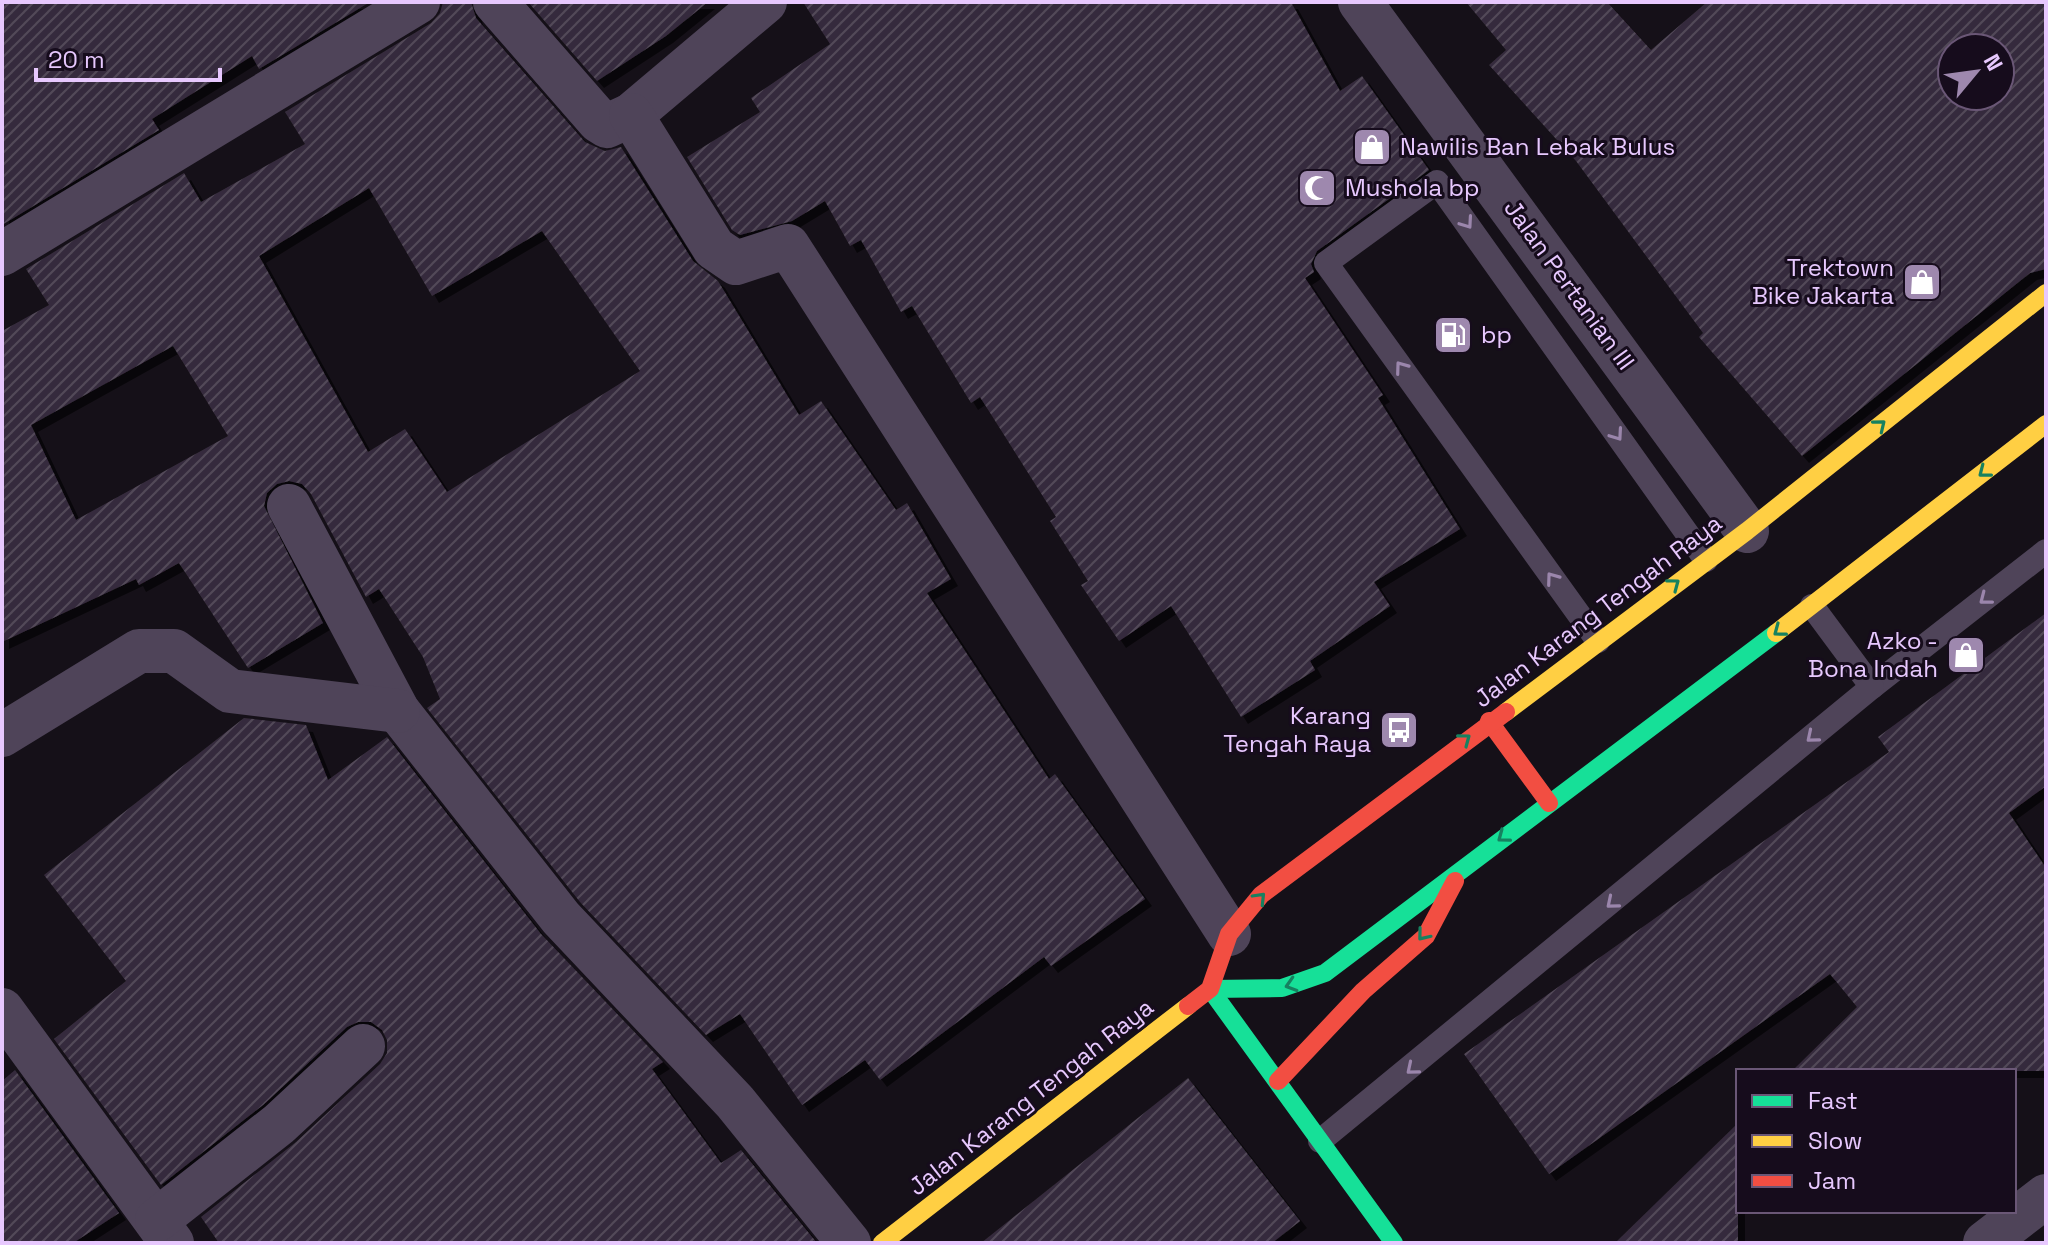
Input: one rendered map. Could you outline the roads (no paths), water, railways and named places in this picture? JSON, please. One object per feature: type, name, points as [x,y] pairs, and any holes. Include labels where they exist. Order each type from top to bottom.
[{"type":"main road","name":"Jalan Karang Tengah Raya","points":[[882,1243],[1210,989],[1229,934],[1261,895],[1489,721],[1747,531],[2046,293]]},
{"type":"main road","points":[[1210,989],[1282,988],[1325,973],[1812,606],[2046,424]]},
{"type":"main road","points":[[1489,721],[1549,803]]},
{"type":"main road","points":[[1278,1081],[1363,991],[1426,936],[1461,868]]},
{"type":"main road","points":[[1210,989],[1394,1243]]},
{"type":"street","points":[[2,254],[418,2]]},
{"type":"street","points":[[495,2],[599,121],[607,126],[631,115],[765,2]]},
{"type":"street","name":"Jalan Pertanian III","points":[[1360,2],[1747,531]]},
{"type":"street","points":[[631,115],[714,248],[736,263],[788,246],[1229,934]]},
{"type":"street","points":[[289,506],[398,711],[561,918],[735,1102],[849,1243]]},
{"type":"street","points":[[2,735],[139,651],[174,651],[230,691],[398,711]]},
{"type":"street","points":[[2,1010],[164,1231],[363,1046]]},
{"type":"street","points":[[1985,1243],[2046,1196]]},
{"type":"lane","points":[[1598,641],[1326,263],[1437,182],[1706,560]]},
{"type":"lane","points":[[1320,1141],[1872,687],[2046,551]]},
{"type":"lane","points":[[1812,606],[1872,687]]},
{"type":"place","name":"Nawilis Ban Lebak Bulus","points":[[1372,147]]},
{"type":"place","name":"Mushola bp","points":[[1317,188]]},
{"type":"place","name":"Trektown Bike Jakarta","points":[[1922,282]]},
{"type":"place","name":"bp","points":[[1453,335]]},
{"type":"place","name":"Azko - Bona Indah","points":[[1966,655]]},
{"type":"place","name":"Karang Tengah Raya","points":[[1399,730]]}]
